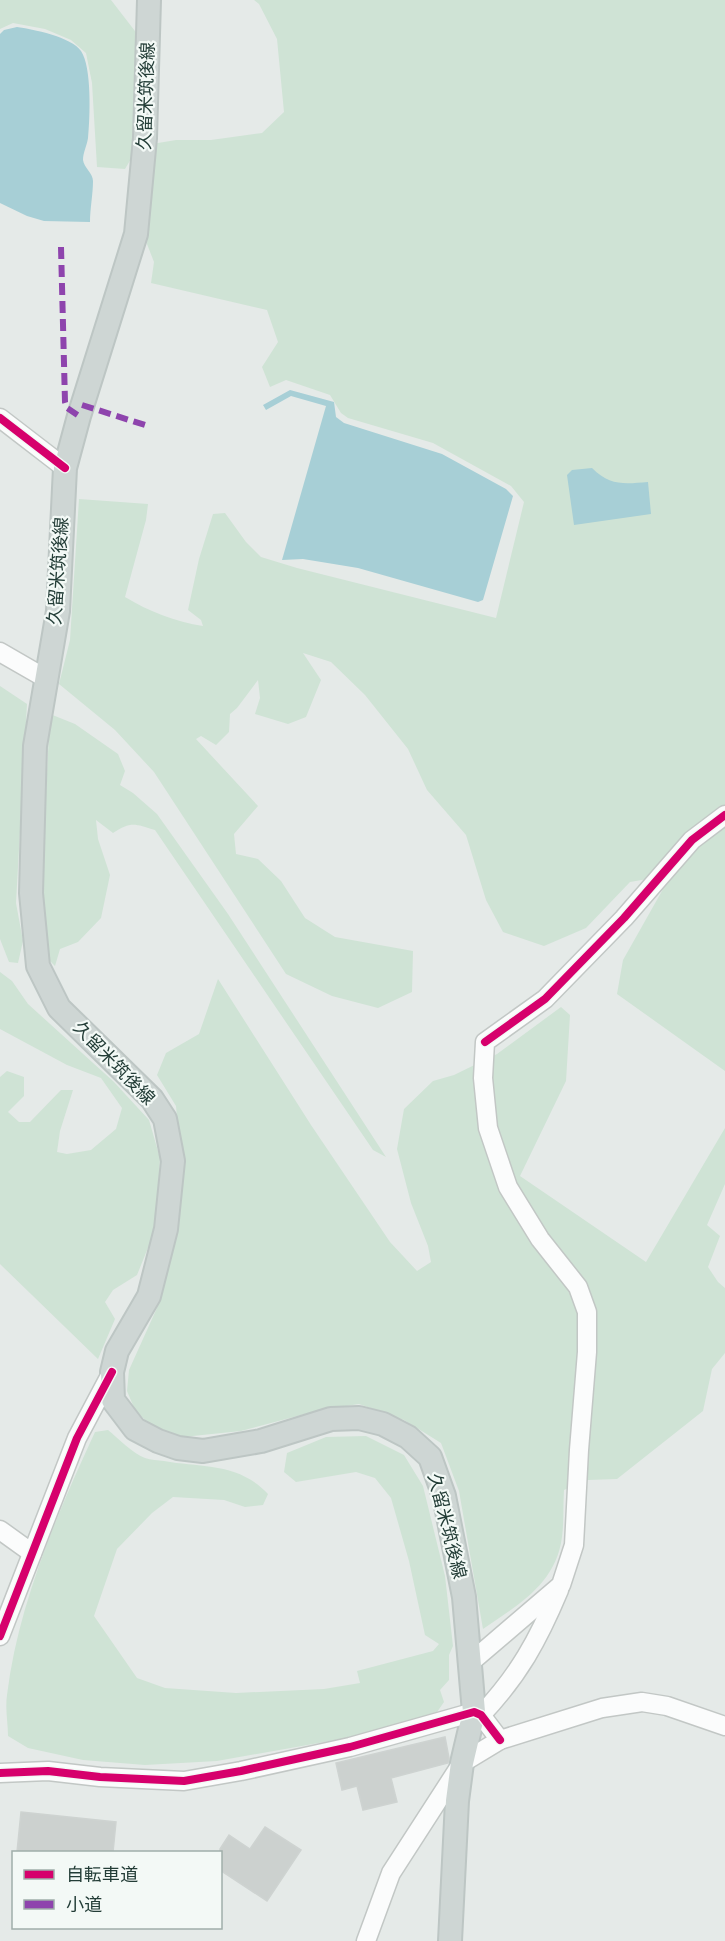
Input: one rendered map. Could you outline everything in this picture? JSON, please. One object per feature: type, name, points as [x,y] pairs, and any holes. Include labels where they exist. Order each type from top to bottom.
[{"type":"main road","name":"久留米筑後線","points":[[149,0],[145,138],[136,234],[65,468],[58,611],[35,746],[31,893],[38,966],[59,1008],[152,1099],[165,1119],[173,1161],[166,1229],[149,1296],[117,1351],[111,1372],[114,1400],[135,1429],[178,1448],[203,1451],[261,1441],[331,1419],[359,1418],[383,1424],[408,1437],[430,1457],[444,1496],[464,1597],[478,1713],[462,1763],[457,1801],[450,1941]]},
{"type":"street","points":[[0,418],[65,468]]},
{"type":"street","points":[[0,652],[45,678]]},
{"type":"street","points":[[0,1773],[48,1771],[100,1777],[184,1781],[241,1772],[350,1747],[478,1713],[503,1692],[521,1668],[542,1630],[561,1585],[574,1545],[587,1352],[587,1312],[578,1287],[540,1239],[508,1187],[488,1128],[483,1077],[485,1042],[545,999],[624,918],[692,840],[725,815]]},
{"type":"street","points":[[0,1636],[77,1438],[111,1372]]},
{"type":"street","points":[[0,1530],[32,1553]]},
{"type":"street","points":[[471,1662],[561,1585]]},
{"type":"street","points":[[366,1941],[391,1873],[462,1763],[500,1740],[602,1708],[642,1702],[667,1706],[725,1726]]},
{"type":"street","points":[[478,1713],[500,1740]]},
{"type":"green space","points":[[0,0],[111,0],[138,35],[138,147],[125,169],[97,167],[92,83],[86,53],[71,40],[45,29],[13,23],[0,29]]},
{"type":"green space","points":[[254,0],[725,0],[725,1071],[617,994],[623,960],[671,875],[630,882],[586,928],[544,946],[503,932],[486,900],[466,835],[427,790],[408,749],[365,695],[331,662],[303,653],[321,680],[306,717],[288,724],[255,714],[260,698],[258,680],[230,714],[229,732],[216,745],[201,736],[196,739],[258,806],[234,834],[236,854],[258,859],[281,881],[305,918],[335,937],[413,951],[412,992],[378,1008],[332,996],[286,974],[154,772],[115,730],[59,684],[70,640],[79,499],[148,504],[146,520],[125,597],[143,607],[183,622],[203,626],[201,620],[188,610],[199,559],[213,514],[225,513],[246,542],[261,557],[496,618],[524,502],[511,486],[433,443],[348,418],[341,413],[330,395],[286,380],[270,387],[262,367],[278,342],[267,310],[151,283],[154,262],[147,244],[152,144],[176,140],[211,140],[262,133],[284,112],[277,39],[259,4]]},
{"type":"green space","points":[[0,686],[27,704],[16,903],[23,941],[18,963],[9,962],[0,939]]},
{"type":"green space","points":[[50,714],[75,724],[118,754],[125,771],[120,785],[157,814],[228,914],[386,1157],[373,1150],[155,830],[129,825],[113,833],[96,820],[98,839],[110,875],[101,918],[78,942],[60,949],[55,966],[45,956],[39,931]]},
{"type":"green space","points":[[0,972],[12,981],[28,1004],[114,1082],[149,1120],[160,1158],[156,1228],[137,1275],[113,1290],[105,1302],[115,1319],[98,1359],[0,1264],[0,1077],[7,1071],[24,1077],[24,1096],[8,1112],[19,1122],[30,1122],[61,1090],[73,1090],[60,1131],[57,1152],[67,1154],[91,1150],[116,1129],[122,1108],[101,1078],[67,1065],[0,1029]]},
{"type":"green space","points":[[218,979],[311,1125],[390,1242],[417,1271],[431,1262],[428,1246],[411,1203],[397,1149],[404,1109],[433,1081],[454,1075],[497,1054],[561,1007],[570,1015],[566,1081],[520,1176],[646,1262],[725,1128],[725,1184],[707,1225],[720,1236],[708,1267],[725,1288],[725,1353],[712,1369],[703,1411],[617,1479],[588,1480],[564,1490],[562,1537],[552,1568],[544,1580],[522,1602],[483,1629],[459,1491],[441,1443],[404,1420],[359,1404],[320,1410],[241,1431],[183,1437],[150,1425],[135,1410],[127,1391],[129,1370],[161,1299],[183,1186],[176,1106],[157,1075],[166,1053],[199,1034]]},
{"type":"green space","points":[[108,1430],[130,1449],[145,1458],[232,1471],[244,1476],[268,1494],[263,1505],[245,1507],[224,1500],[173,1497],[152,1513],[117,1549],[94,1616],[137,1678],[165,1688],[236,1693],[324,1689],[360,1683],[357,1671],[433,1651],[439,1644],[425,1635],[409,1561],[391,1498],[375,1478],[356,1472],[296,1482],[284,1472],[287,1453],[326,1437],[366,1436],[404,1455],[423,1486],[445,1576],[453,1646],[449,1655],[449,1680],[440,1690],[444,1702],[435,1715],[358,1736],[217,1761],[145,1765],[83,1760],[28,1748],[8,1736],[6,1711],[12,1661],[41,1560],[95,1432]]},
{"type":"water","points":[[17,27],[51,34],[69,42],[81,51],[85,59],[90,106],[88,138],[83,160],[93,181],[90,222],[44,221],[27,216],[0,203],[0,34],[4,30]]},
{"type":"water","points":[[290,390],[334,402],[336,417],[344,423],[442,454],[506,489],[513,496],[483,600],[478,602],[358,568],[303,559],[282,560],[326,406],[291,396],[266,410],[263,405]]},
{"type":"water","points":[[592,468],[611,481],[648,482],[651,514],[574,525],[567,475],[572,470]]},
{"type":"building","points":[[445,1737],[448,1763],[391,1778],[397,1802],[363,1810],[357,1786],[342,1790],[336,1763]]},
{"type":"building","points":[[21,1812],[116,1822],[113,1851],[17,1851]]},
{"type":"building","points":[[265,1827],[301,1850],[267,1901],[222,1871],[222,1851],[220,1849],[229,1835],[250,1849]]},
{"type":"marked path","points":[[61,247],[65,402],[67,408],[79,416]]},
{"type":"marked path","points":[[82,405],[145,425]]},
{"type":"cycle path","points":[[0,418],[65,468]]},
{"type":"cycle path","points":[[485,1042],[545,999],[624,918],[692,840],[725,815]]},
{"type":"cycle path","points":[[0,1636],[77,1438],[112,1372]]},
{"type":"cycle path","points":[[0,1773],[48,1771],[100,1777],[184,1781],[350,1747],[474,1712],[481,1715],[500,1740]]}]
